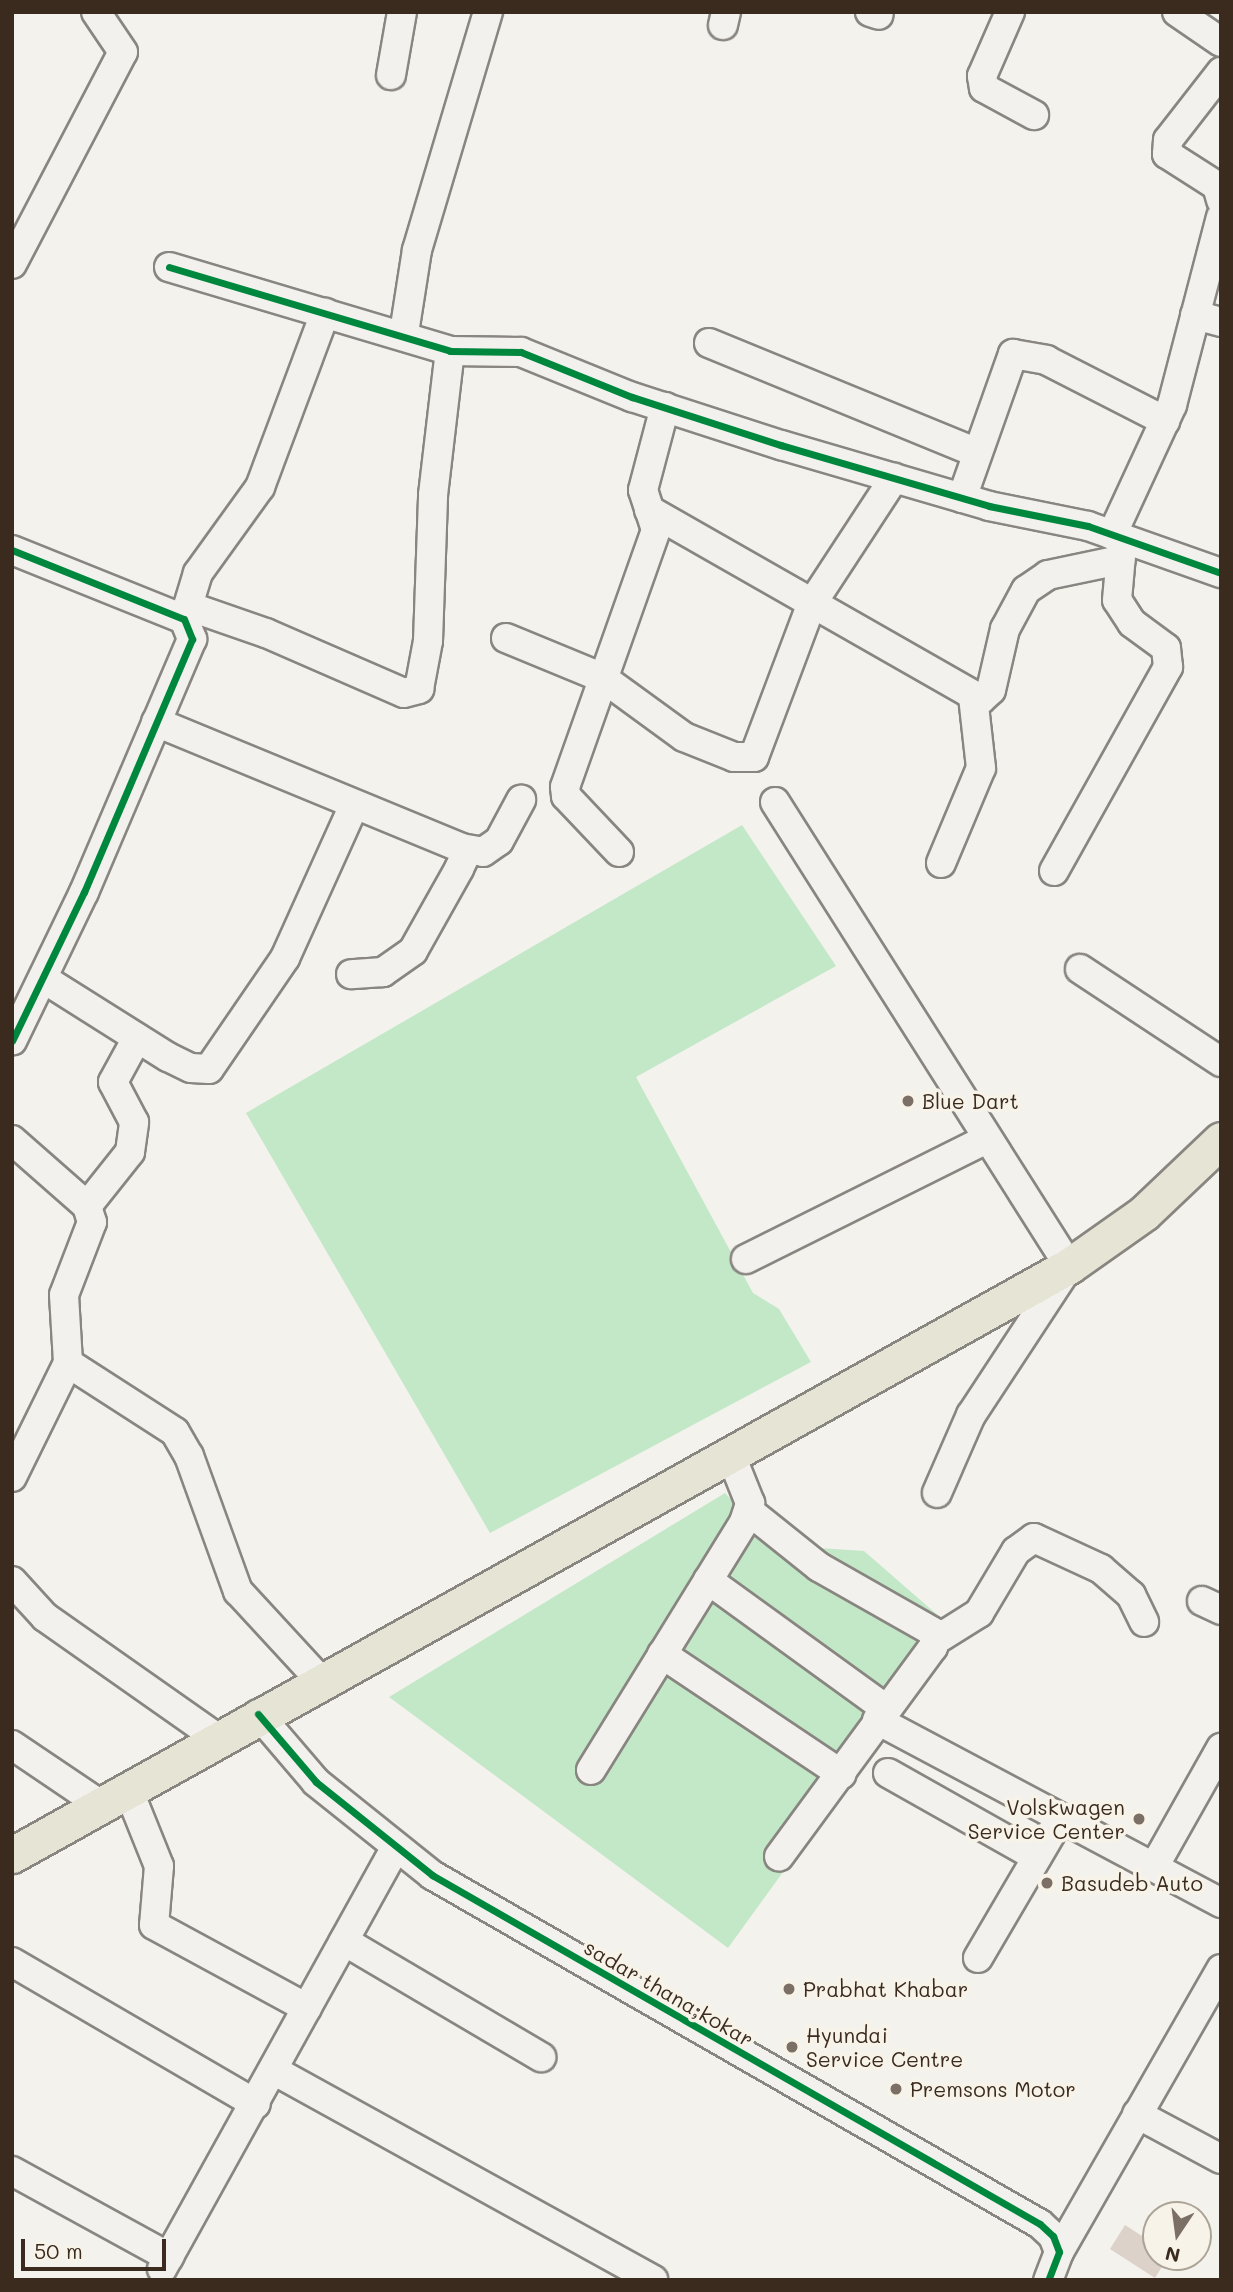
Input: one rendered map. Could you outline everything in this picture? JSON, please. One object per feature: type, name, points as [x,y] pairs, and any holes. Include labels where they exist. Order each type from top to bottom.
[{"type":"main road","points":[[12,1855],[258,1714],[1069,1266],[1144,1213],[1221,1140]]},
{"type":"street","points":[[12,264],[123,52],[96,12]]},
{"type":"street","points":[[391,75],[402,12]]},
{"type":"street","points":[[404,333],[417,250],[488,12]]},
{"type":"street","points":[[1010,12],[982,76],[984,88],[1034,115]]},
{"type":"street","points":[[1177,12],[1220,40]]},
{"type":"street","points":[[1221,72],[1168,140],[1167,154],[1217,186],[1221,200]]},
{"type":"street","points":[[1054,871],[1168,667],[1166,648],[1123,614],[1117,600],[1119,544],[1165,421],[1208,318],[1221,218]]},
{"type":"street","points":[[169,267],[325,313],[404,333],[450,351],[521,352],[664,407],[962,498],[1043,513],[1119,544],[1221,573]]},
{"type":"street","points":[[12,1041],[44,979],[191,639],[186,612],[198,573],[260,487],[325,313]]},
{"type":"street","points":[[709,344],[976,453]]},
{"type":"street","points":[[14,556],[186,612],[266,633],[404,693],[419,689],[429,630],[433,495],[450,351]]},
{"type":"street","points":[[962,498],[1007,362],[1020,353],[1046,360],[1165,421]]},
{"type":"street","points":[[620,852],[566,796],[603,678],[656,530],[643,490],[664,407]]},
{"type":"street","points":[[506,638],[603,678],[684,737],[734,757],[754,757],[811,605],[894,478]]},
{"type":"street","points":[[649,510],[811,605],[973,697],[981,699],[991,690],[1005,629],[1026,590],[1119,544]]},
{"type":"street","points":[[941,863],[981,768],[973,697]]},
{"type":"street","points":[[156,723],[461,848],[483,852],[499,841],[521,800]]},
{"type":"street","points":[[775,802],[1069,1266],[971,1415],[937,1493]]},
{"type":"street","points":[[44,979],[137,1038],[191,1068],[216,1065],[285,958],[354,805]]},
{"type":"street","points":[[351,974],[383,972],[413,951],[459,869],[465,856],[461,848]]},
{"type":"street","points":[[1080,969],[1221,1062]]},
{"type":"street","points":[[87,1206],[130,1152],[134,1122],[113,1082],[137,1038]]},
{"type":"street","points":[[746,1259],[987,1139]]},
{"type":"street","points":[[12,1140],[87,1206],[92,1222],[89,1238],[64,1295],[68,1363],[12,1477]]},
{"type":"street","points":[[68,1363],[175,1432],[189,1456],[238,1591],[321,1681]]},
{"type":"street","points":[[730,1453],[749,1511],[819,1567],[933,1628],[936,1640]]},
{"type":"street","points":[[591,1770],[749,1511]]},
{"type":"street","points":[[779,1857],[936,1640],[979,1613],[1016,1551],[1034,1538],[1101,1569],[1131,1595],[1144,1622]]},
{"type":"street","points":[[708,1580],[881,1714],[1060,1818],[1221,1903]]},
{"type":"street","points":[[12,1581],[45,1617],[217,1738]]},
{"type":"street","points":[[662,1654],[841,1774]]},
{"type":"street","name":"sadar thana;kokar","points":[[258,1714],[316,1782],[394,1850],[684,2023],[1040,2224],[1059,2252]]},
{"type":"street","points":[[12,1745],[115,1797],[159,1866],[154,1925],[307,2008]]},
{"type":"street","points":[[1153,1867],[1221,1748]]},
{"type":"street","points":[[888,1773],[1037,1857]]},
{"type":"street","points":[[978,1958],[1060,1818]]},
{"type":"street","points":[[12,2171],[167,2271],[394,1850]]},
{"type":"street","points":[[344,1941],[541,2057]]},
{"type":"street","points":[[12,1962],[256,2104]]},
{"type":"street","points":[[1048,2280],[1059,2252],[1221,1969]]},
{"type":"street","points":[[275,2071],[653,2280]]},
{"type":"street","points":[[1137,2114],[1221,2160]]},
{"type":"green space","points":[[742,825],[836,966],[636,1077],[753,1293],[779,1309],[811,1362],[490,1533],[246,1113]]},
{"type":"green space","points":[[725,1493],[773,1545],[864,1551],[957,1632],[728,1948],[389,1697]]},
{"type":"building","points":[[1125,2225],[1142,2236],[1142,2270],[1110,2249]]},
{"type":"building","points":[[1144,2271],[1159,2271],[1155,2278]]},
{"type":"cycle path","points":[[169,267],[450,351],[521,352],[632,397],[781,445],[989,506],[1088,526],[1221,573]]},
{"type":"cycle path","points":[[12,550],[184,619],[192,639],[84,892],[12,1041]]},
{"type":"cycle path","points":[[258,1714],[316,1782],[432,1875],[1040,2224],[1053,2236],[1059,2252],[1048,2280]]},
{"type":"place","name":"Blue Dart","points":[[908,1101]]},
{"type":"place","name":"Volskwagen Service Center","points":[[1139,1819]]},
{"type":"place","name":"Basudeb Auto","points":[[1047,1883]]},
{"type":"place","name":"Prabhat Khabar","points":[[789,1989]]},
{"type":"place","name":"Hyundai Service Centre","points":[[792,2047]]},
{"type":"place","name":"Premsons Motor","points":[[896,2089]]}]
